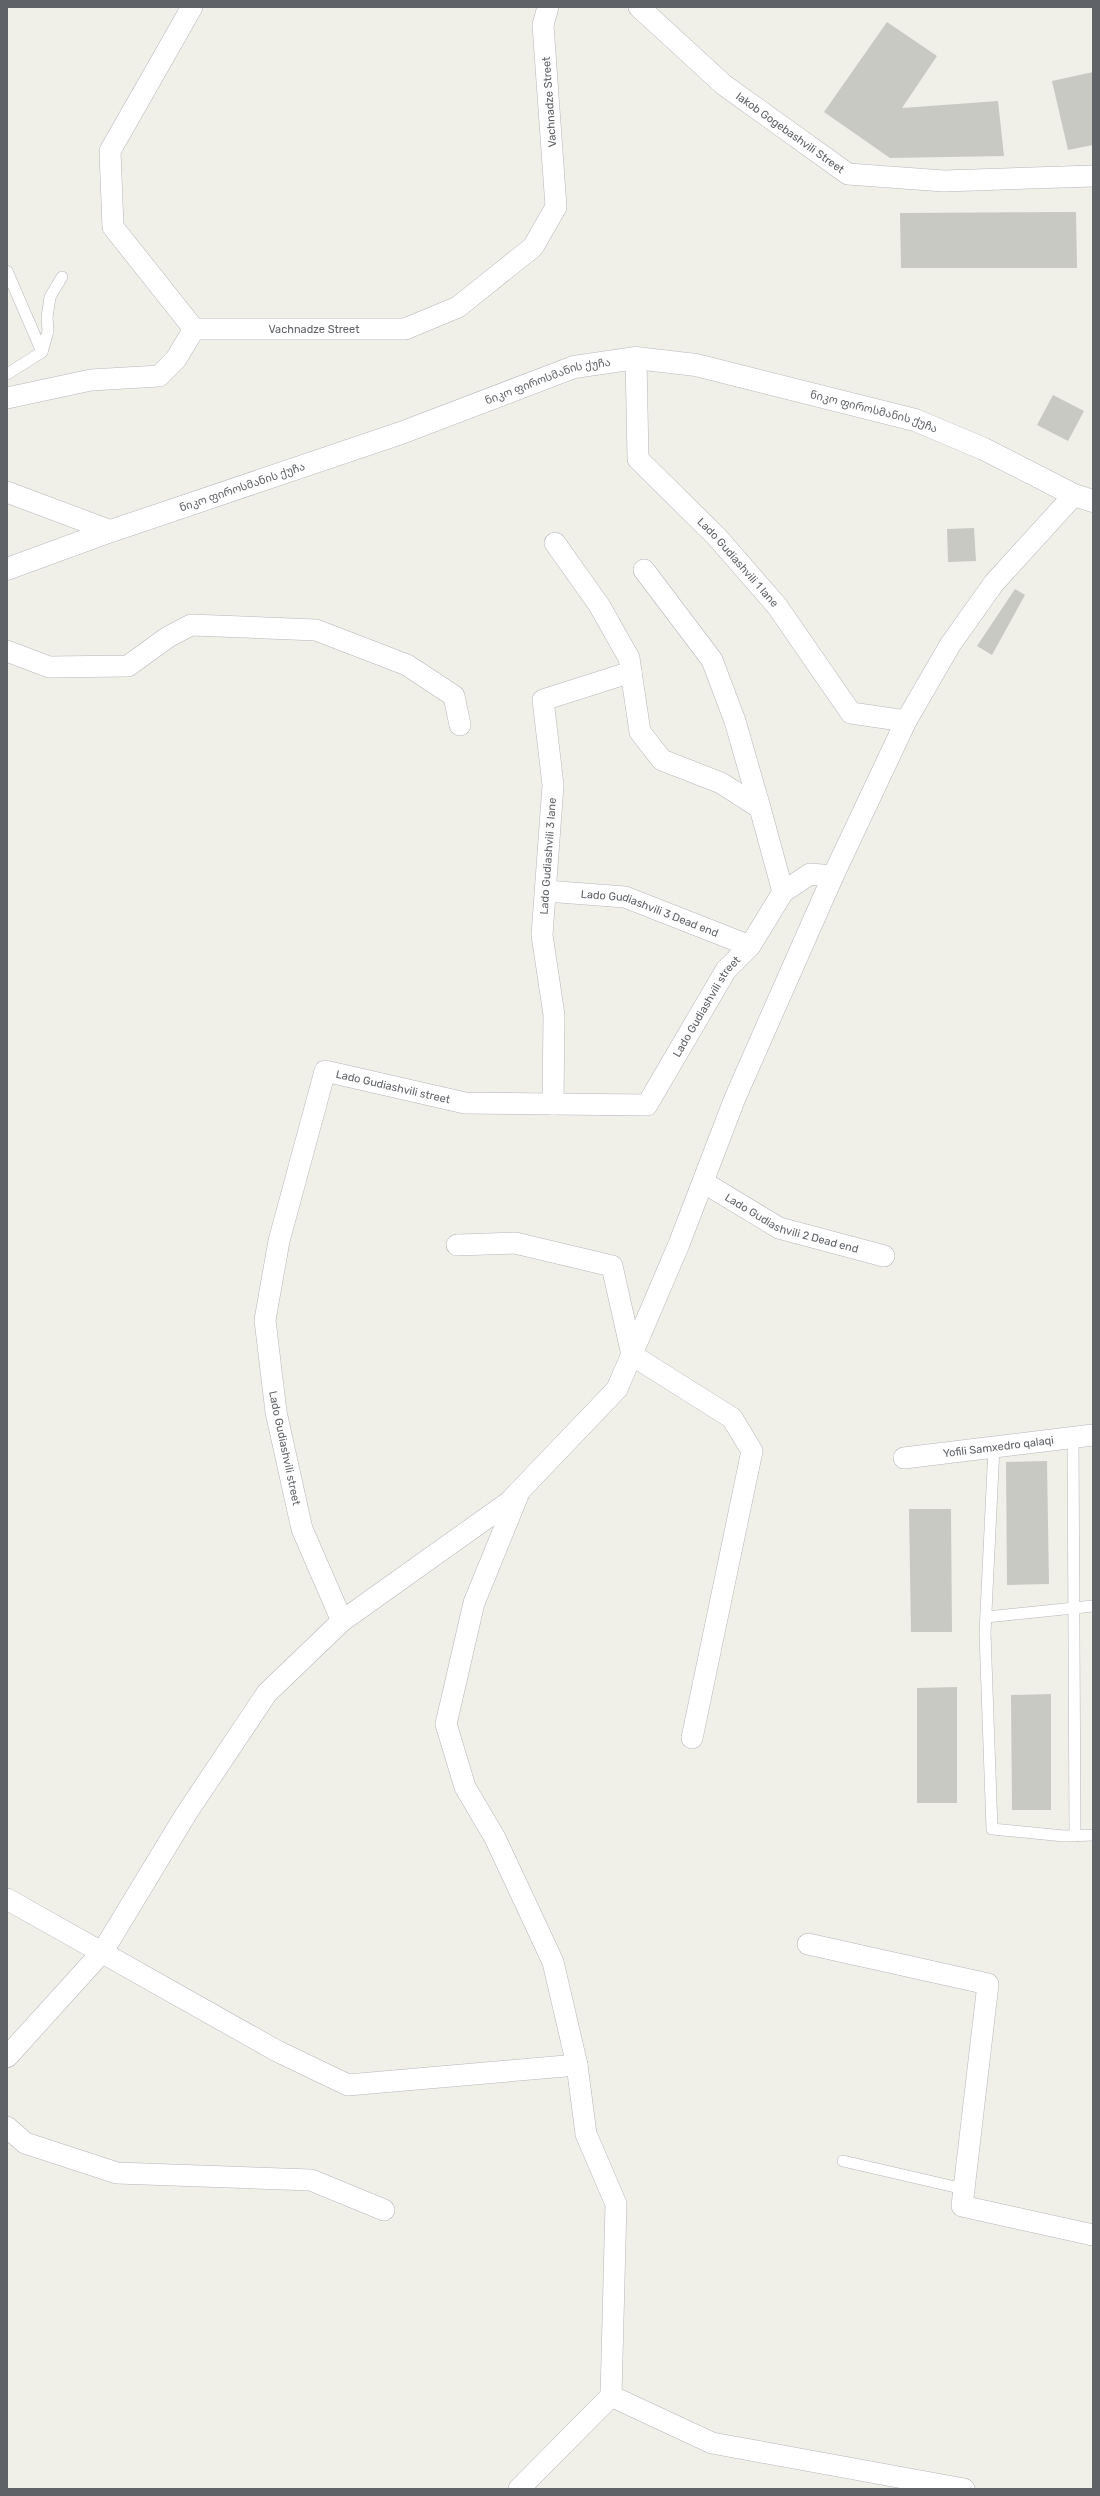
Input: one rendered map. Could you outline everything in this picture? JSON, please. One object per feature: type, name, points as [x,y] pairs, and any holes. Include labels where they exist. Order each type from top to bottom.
[{"type":"main road","name":"ნიკო ფიროსმანის ქუჩა","points":[[7,569],[111,531],[402,433],[574,367],[636,358],[696,365],[915,420],[984,449],[1084,498]]},
{"type":"street","points":[[7,398],[91,380],[159,376],[176,359],[194,329],[114,227],[110,151],[192,7]]},
{"type":"street","name":"Vachnadze Street","points":[[194,329],[405,329],[458,307],[533,247],[556,207],[543,24],[548,7]]},
{"type":"street","name":"Iakob Gogebashvili Street","points":[[639,7],[724,85],[848,174],[944,181],[1093,176]]},
{"type":"street","name":"Lado Gudiashvili 1 lane","points":[[636,358],[638,458],[716,536],[778,606],[851,713],[906,721]]},
{"type":"street","points":[[7,492],[111,531]]},
{"type":"street","points":[[7,2057],[103,1951],[186,1814],[267,1693],[342,1621],[509,1502],[617,1389],[703,1182],[735,1098],[833,876],[906,721],[950,645],[994,583],[1084,498]]},
{"type":"street","points":[[555,543],[599,605],[629,658],[640,732],[662,760],[721,783],[760,808]]},
{"type":"street","points":[[644,570],[712,660],[735,721],[783,892]]},
{"type":"street","points":[[7,651],[49,667],[128,666],[168,637],[191,625],[316,630],[407,665],[454,696],[460,725]]},
{"type":"street","name":"Lado Gudiashvili 3 lane","points":[[553,1104],[554,1016],[542,935],[553,785],[543,700],[631,672]]},
{"type":"street","name":"Lado Gudiashvili street","points":[[342,1621],[302,1529],[276,1412],[265,1320],[279,1241],[325,1071],[465,1103],[647,1105],[726,970],[750,946],[783,892],[810,874],[833,876]]},
{"type":"street","name":"Lado Gudiashvili 3 Dead end","points":[[546,891],[625,897],[750,946]]},
{"type":"street","name":"Lado Gudiashvili 2 Dead end","points":[[703,1182],[779,1228],[884,1256]]},
{"type":"street","points":[[457,1245],[516,1243],[612,1266],[632,1355],[732,1418],[752,1451],[692,1738]]},
{"type":"street","name":"Yofili Samxedro qalaqi","points":[[904,1458],[1083,1436]]},
{"type":"street","points":[[519,2489],[611,2396],[616,2204],[586,2134],[577,2065],[553,1962],[495,1838],[465,1787],[446,1724],[474,1603],[520,1490]]},
{"type":"street","points":[[7,1899],[103,1951],[277,2051],[348,2085],[577,2065]]},
{"type":"street","points":[[808,1944],[988,1984],[962,2206],[1093,2235]]},
{"type":"street","points":[[7,2127],[25,2143],[117,2173],[311,2180],[384,2210]]},
{"type":"street","points":[[611,2396],[712,2443],[964,2489]]},
{"type":"lane","points":[[7,271],[42,352]]},
{"type":"lane","points":[[7,374],[42,352],[48,331],[47,317],[50,297],[62,277]]},
{"type":"lane","points":[[1074,1836],[1073,1608],[1083,1436]]},
{"type":"lane","points":[[994,1447],[986,1617],[992,1829],[1074,1836],[1093,1835]]},
{"type":"lane","points":[[986,1617],[1093,1606]]},
{"type":"lane","points":[[842,2161],[964,2189]]},
{"type":"building","points":[[887,22],[937,56],[902,108],[998,101],[1004,156],[890,158],[824,112]]},
{"type":"building","points":[[1093,72],[1093,145],[1068,150],[1052,81]]},
{"type":"building","points":[[1076,212],[1077,268],[901,268],[900,213]]},
{"type":"building","points":[[1053,395],[1084,411],[1068,441],[1037,425]]},
{"type":"building","points":[[974,528],[976,561],[948,562],[947,529]]},
{"type":"building","points":[[1015,589],[1025,595],[992,655],[977,646]]},
{"type":"building","points":[[1047,1461],[1049,1584],[1007,1585],[1006,1462]]},
{"type":"building","points":[[909,1509],[951,1509],[952,1632],[911,1632]]},
{"type":"building","points":[[957,1687],[957,1803],[917,1803],[917,1688]]},
{"type":"building","points":[[1051,1694],[1051,1810],[1012,1810],[1011,1695]]}]
